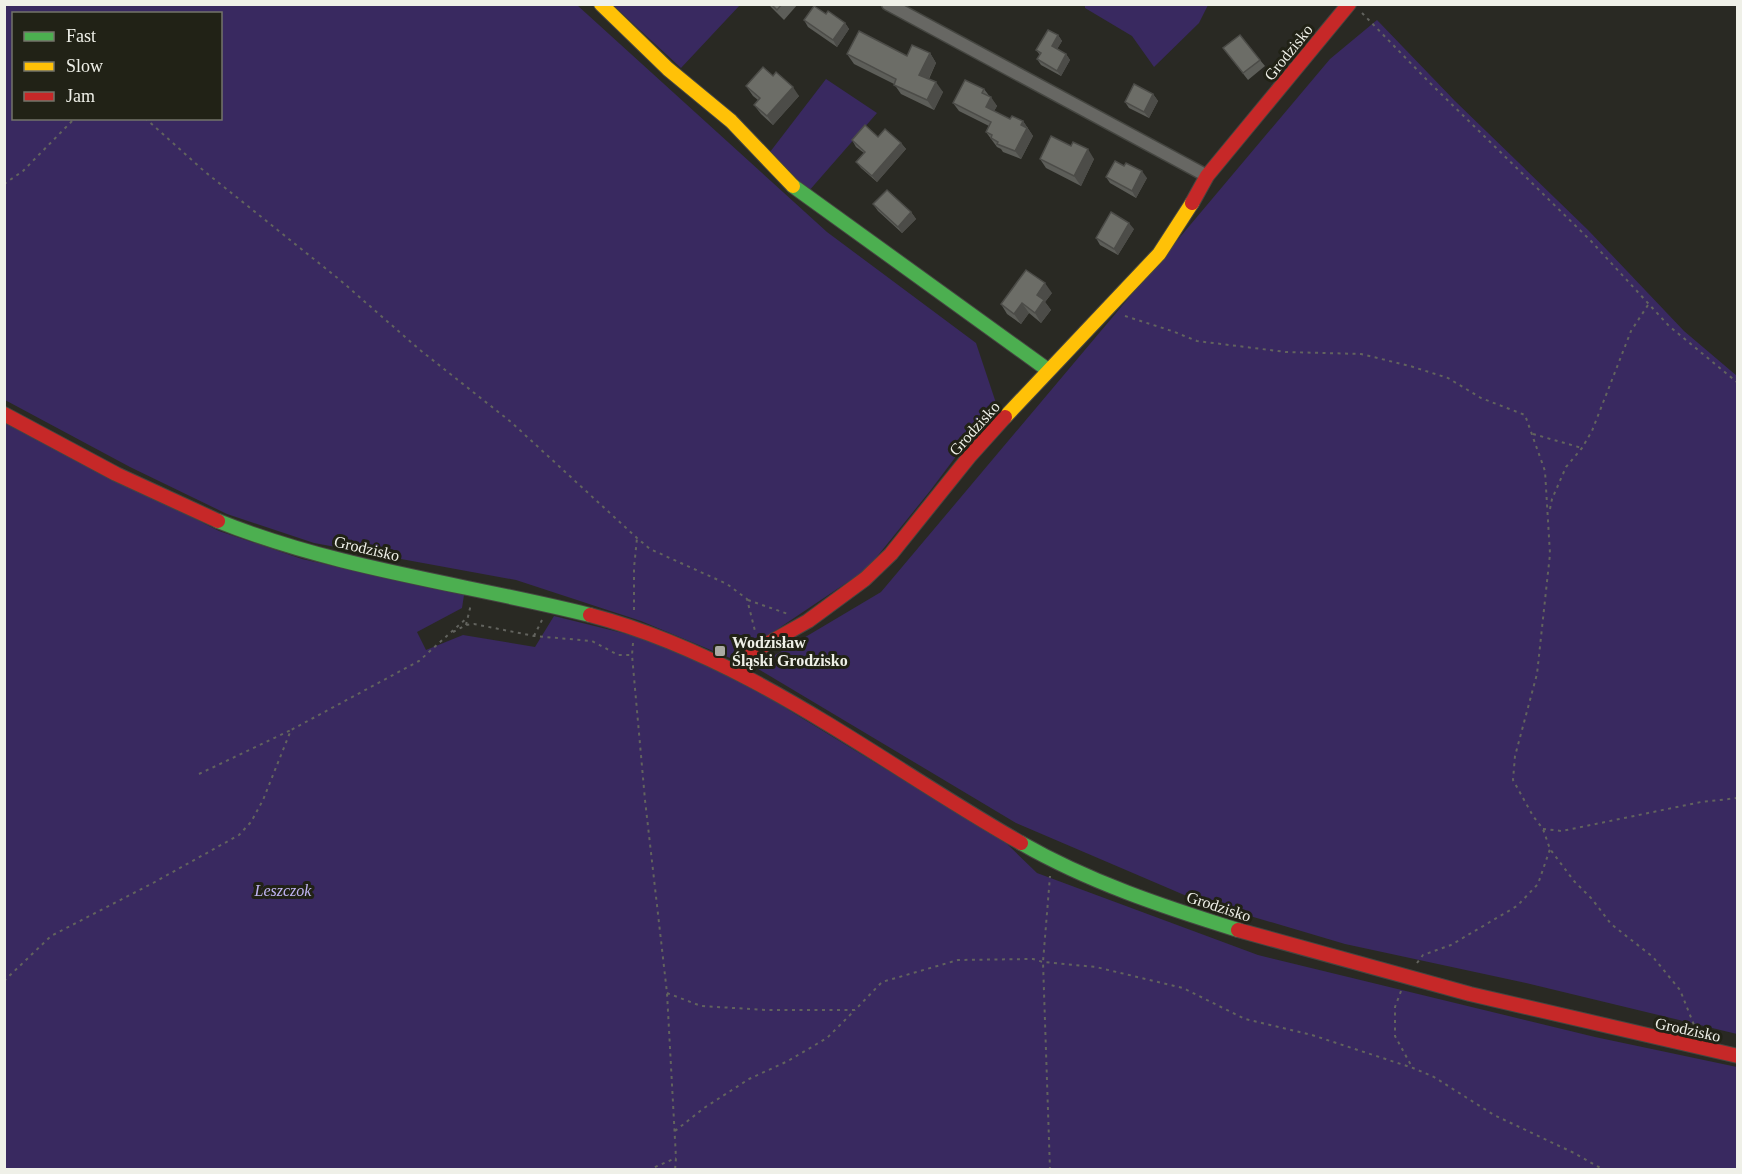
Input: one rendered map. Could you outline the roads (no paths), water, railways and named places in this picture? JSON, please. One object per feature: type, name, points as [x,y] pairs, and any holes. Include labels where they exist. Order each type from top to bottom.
[{"type":"street","points":[[602,4],[668,69],[731,121],[796,189],[1048,370]]},
{"type":"street","points":[[888,4],[1207,176]]},
{"type":"street","name":"Grodzisko","points":[[737,672],[747,658],[760,648],[808,621],[865,579],[891,554],[969,457],[1159,254],[1184,218],[1207,176],[1349,4]]},
{"type":"street","name":"Grodzisko","points":[[4,414],[120,477],[220,522],[310,552],[582,613],[634,627],[682,646],[768,688],[1022,844],[1103,883],[1182,912],[1406,977],[1551,1014],[1737,1056]]},
{"type":"place","name":"Wodzisław Śląski Grodzisko","points":[[720,651]]},
{"type":"park label","name":"Leszczok","points":[[283,890]]}]
